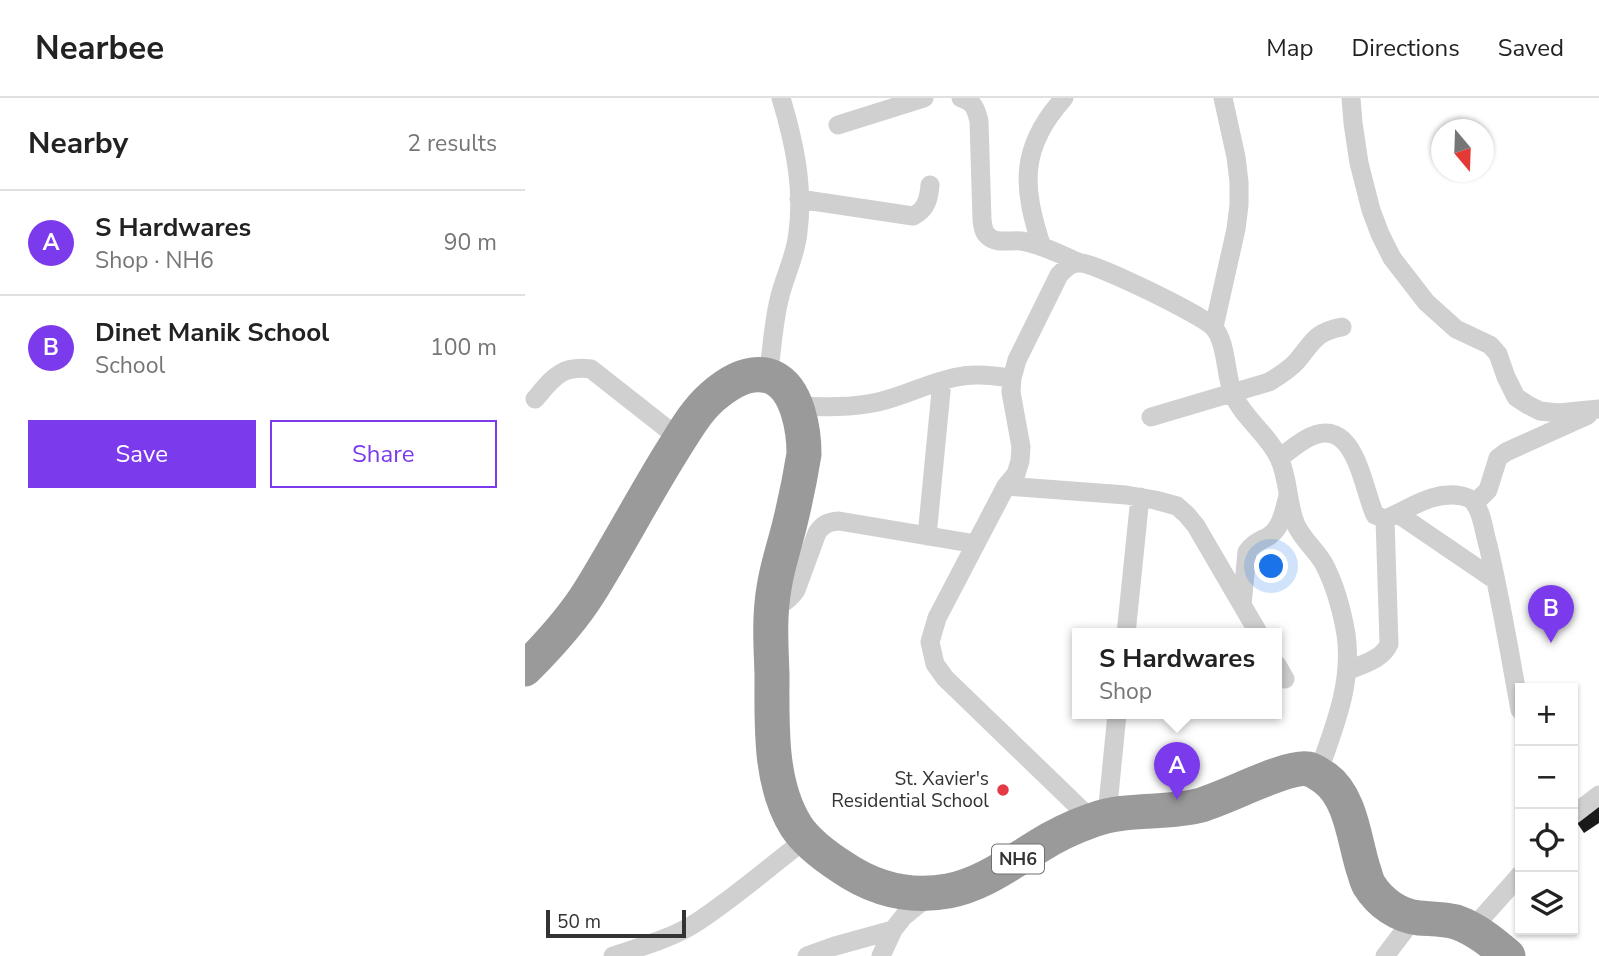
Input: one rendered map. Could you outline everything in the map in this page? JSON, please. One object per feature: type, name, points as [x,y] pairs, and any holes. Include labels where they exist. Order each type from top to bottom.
[{"type":"highway","points":[[525,669],[589,593],[680,439],[710,399],[744,376],[768,376]]},
{"type":"highway","name":"NH6","points":[[768,376],[779,380],[787,391],[796,406],[804,436],[800,477],[771,607],[773,749],[781,792],[796,825],[806,839],[836,863],[874,885],[901,892],[933,893],[963,888],[980,881],[1058,835],[1100,818],[1195,806],[1290,771],[1307,768],[1318,773]]},
{"type":"highway","points":[[1318,773],[1330,782],[1347,810],[1368,884],[1381,900],[1394,910],[1414,918],[1455,922],[1472,929],[1508,956]]},
{"type":"street","points":[[768,376],[779,301],[798,234],[799,199],[795,146],[781,98]]},
{"type":"street","points":[[838,125],[924,98]]},
{"type":"street","points":[[1042,247],[1029,201],[1029,167],[1034,141],[1049,114],[1064,98]]},
{"type":"street","points":[[1214,327],[1239,205],[1236,157],[1223,98]]},
{"type":"street","points":[[1351,98],[1359,163],[1371,210],[1392,258],[1426,302],[1457,329],[1490,345],[1498,354],[1516,397],[1528,405],[1540,411],[1599,409]]},
{"type":"street","points":[[967,99],[976,108],[979,121],[984,230],[988,237],[995,240],[1021,241],[1094,267],[1201,318],[1214,327],[1221,339],[1232,392],[1238,405],[1279,458],[1297,526],[1323,563],[1341,610],[1346,637],[1347,670],[1342,706],[1318,773]]},
{"type":"street","points":[[799,199],[913,216],[925,207],[930,185]]},
{"type":"street","points":[[1080,263],[1068,265],[1059,275],[1017,360],[1011,378],[1021,447],[1016,474],[1006,486],[937,618],[930,642],[935,664],[945,678],[1100,818]]},
{"type":"street","points":[[1151,417],[1269,382],[1297,361],[1316,337],[1328,329],[1342,327]]},
{"type":"street","points":[[535,399],[552,379],[565,369],[591,369],[680,439]]},
{"type":"street","points":[[796,406],[835,407],[877,403],[958,376],[1011,378]]},
{"type":"street","points":[[926,536],[942,381]]},
{"type":"street","points":[[1475,503],[1488,490],[1498,458],[1599,409]]},
{"type":"street","points":[[1279,458],[1307,438],[1320,433],[1336,434],[1355,455],[1375,516],[1392,517],[1495,580]]},
{"type":"street","points":[[1006,486],[1140,497],[1177,506],[1196,526],[1255,628]]},
{"type":"street","points":[[1242,605],[1247,552],[1251,545],[1271,535],[1278,527],[1288,495]]},
{"type":"street","points":[[1392,517],[1424,500],[1441,496],[1461,495],[1475,503],[1495,580],[1515,684]]},
{"type":"street","points":[[1127,628],[1140,497]]},
{"type":"street","points":[[1347,670],[1380,656],[1389,644],[1392,517]]},
{"type":"street","points":[[771,607],[784,603],[796,590],[817,533],[828,523],[839,521],[976,544]]},
{"type":"street","points":[[1100,818],[1116,719]]},
{"type":"street","points":[[1578,811],[1599,795]]},
{"type":"street","points":[[613,956],[692,925],[806,839]]},
{"type":"street","points":[[1472,929],[1515,881]]},
{"type":"street","points":[[881,956],[893,930],[904,916],[933,893]]},
{"type":"street","points":[[1385,956],[1414,918]]},
{"type":"street","points":[[807,956],[893,930]]},
{"type":"building","points":[[1599,800],[1599,823],[1584,833],[1578,824],[1578,814]]},
{"type":"place","name":"Dinet Manik School","points":[[1551,643]]},
{"type":"place","name":"St. Xavier's Residential School","points":[[1003,790]]},
{"type":"place","name":"S Hardwares","points":[[1177,800]]}]
